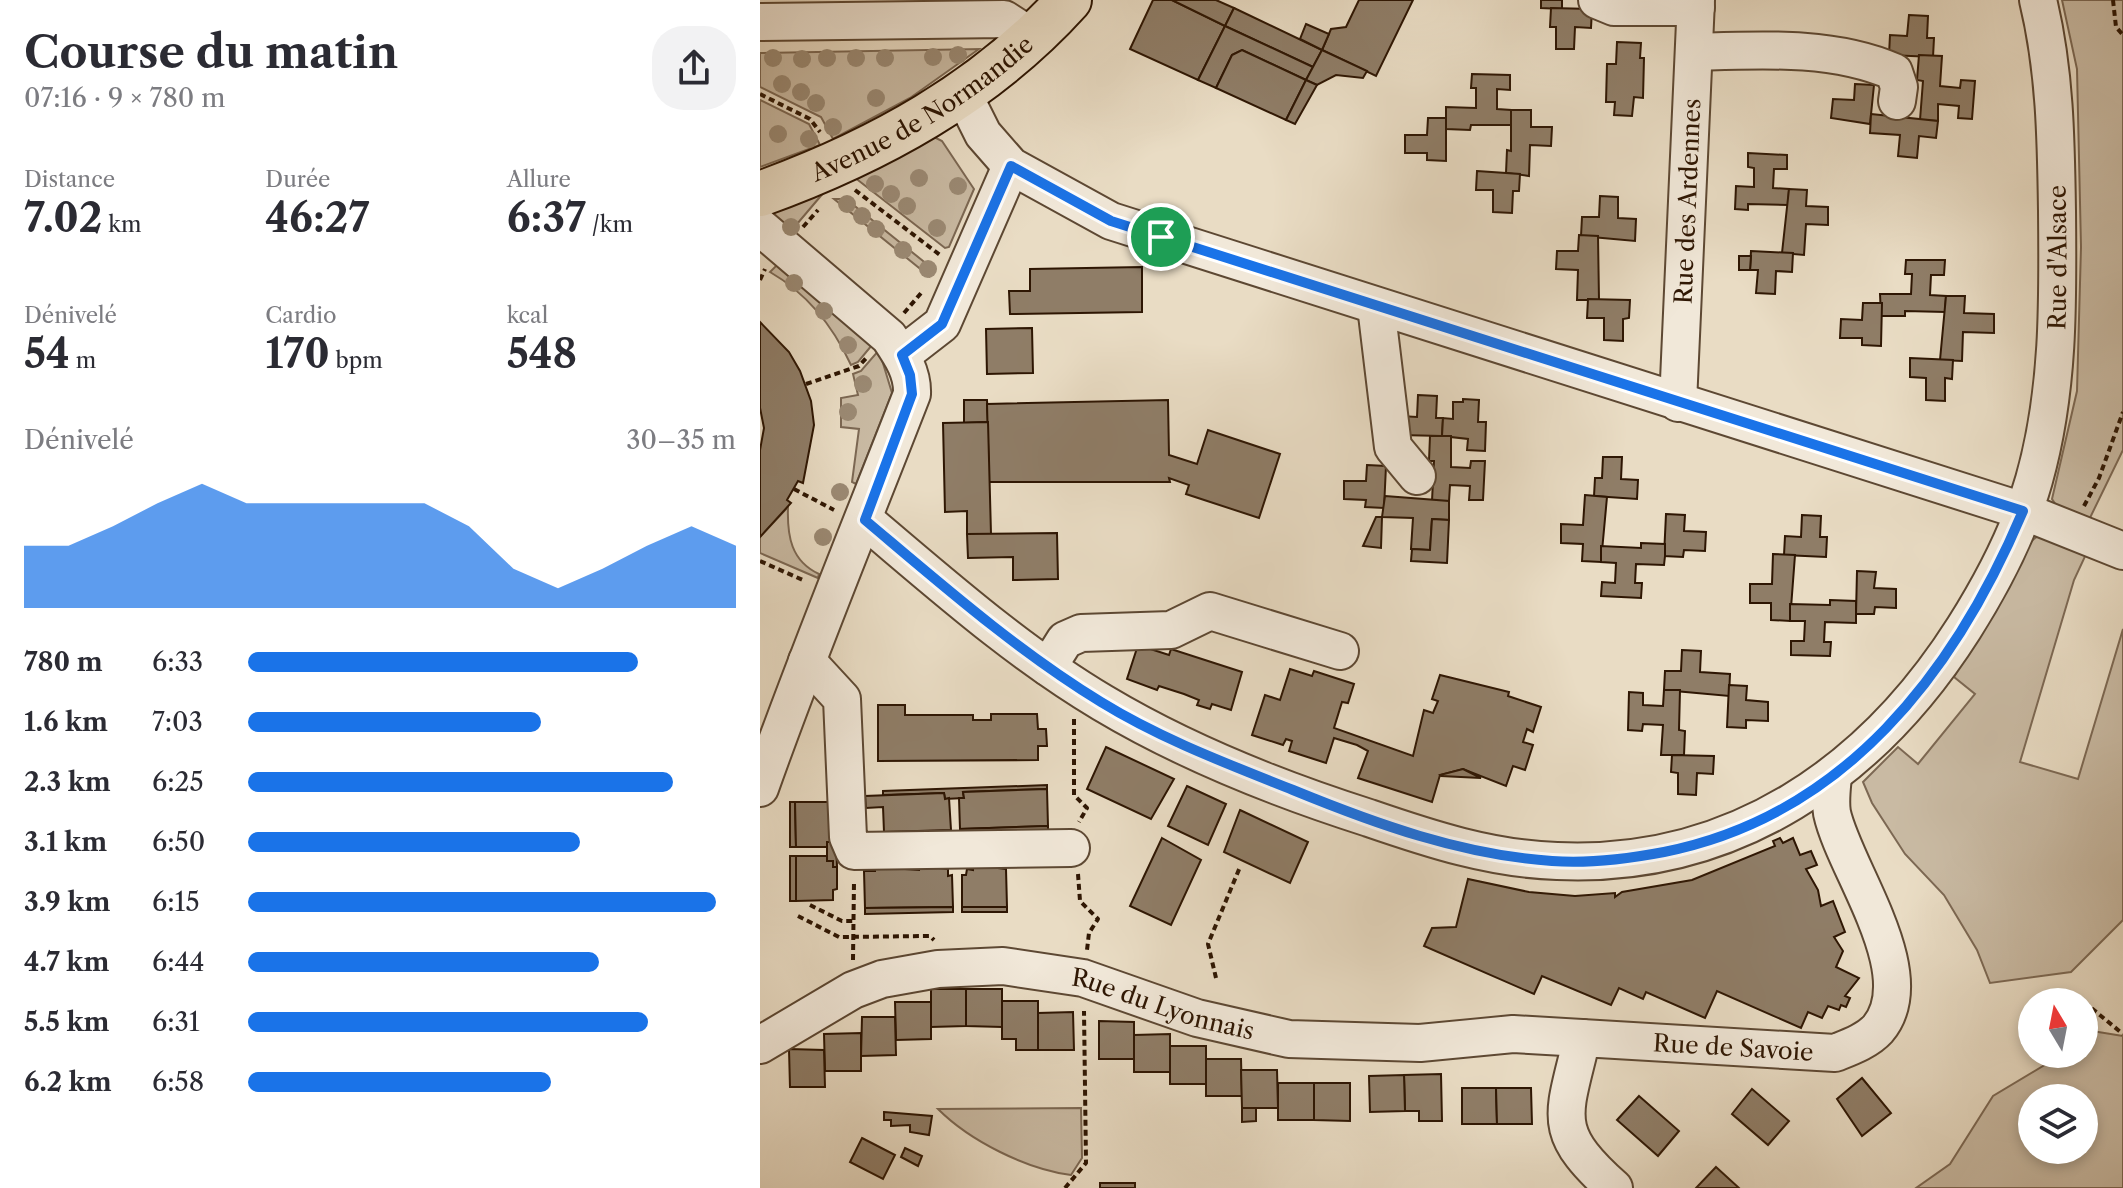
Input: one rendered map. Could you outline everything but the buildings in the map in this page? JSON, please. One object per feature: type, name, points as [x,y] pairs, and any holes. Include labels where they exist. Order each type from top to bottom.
[{"type":"main road","name":"Avenue de Normandie","points":[[760,194],[836,166],[963,94],[1032,37],[1069,0]]},
{"type":"street","points":[[1597,0],[1614,7],[1696,3]]},
{"type":"street","name":"Rue d'Alsace","points":[[849,515],[1061,676],[1186,747],[1322,802],[1460,848],[1552,861],[1605,862],[1703,844],[1792,804],[1833,776],[1896,720],[1928,680],[1994,580],[2023,511],[2035,480],[2048,412],[2057,356],[2059,309],[2055,87],[2038,0]]},
{"type":"street","name":"Rue des Ardennes","points":[[1678,403],[1696,3]]},
{"type":"street","points":[[760,22],[1004,19],[1032,37]]},
{"type":"street","points":[[1694,52],[1804,52],[1878,65],[1894,72],[1899,87],[1897,101]]},
{"type":"street","points":[[963,94],[983,134],[1011,166],[1111,221],[2023,511],[2123,551]]},
{"type":"street","points":[[902,355],[942,324],[1011,166]]},
{"type":"street","points":[[760,227],[886,334],[902,355],[910,375],[912,394],[849,515],[835,594],[760,788]]},
{"type":"street","points":[[1376,306],[1393,447],[1417,476]]},
{"type":"street","points":[[1061,676],[1065,640],[1081,633],[1171,630],[1210,611],[1340,651]]},
{"type":"street","points":[[807,661],[842,699],[848,837],[854,851],[1074,837]]},
{"type":"street","name":"Rue de Savoie","points":[[1582,1038],[1835,1053],[1859,1043],[1879,1028],[1889,1006],[1892,980],[1884,943],[1832,812],[1833,776]]},
{"type":"street","name":"Rue du Lyonnais","points":[[760,1045],[853,990],[882,979],[963,967],[1030,969],[1083,978],[1197,1018],[1289,1039],[1420,1043],[1513,1034],[1582,1038]]},
{"type":"street","points":[[1582,1038],[1564,1118],[1568,1137],[1585,1162],[1614,1188]]},
{"type":"path","points":[[2113,0],[2116,27],[2123,35]]},
{"type":"path","points":[[2071,530],[2099,478],[2123,412]]},
{"type":"path","points":[[794,489],[849,515]]},
{"type":"path","points":[[760,561],[835,594]]},
{"type":"path","points":[[1061,676],[1074,795],[1087,808],[1074,837]]},
{"type":"path","points":[[853,990],[854,851]]},
{"type":"path","points":[[1216,978],[1208,944],[1240,867]]},
{"type":"path","points":[[1065,1188],[1086,1163],[1083,978],[1089,933],[1098,919],[1080,901],[1079,888]]},
{"type":"path","points":[[810,905],[842,921],[854,921]]},
{"type":"path","points":[[798,916],[839,937],[930,936],[963,967]]},
{"type":"path","points":[[2098,1013],[2123,1034]]},
{"type":"shaded area","points":[[2062,0],[2123,0],[2123,450],[2086,526],[2060,511],[2052,499],[2077,391],[2081,247],[2077,69]]},
{"type":"shaded area","points":[[979,49],[910,98],[833,139],[821,117],[760,87],[760,53]]},
{"type":"shaded area","points":[[760,100],[809,124],[820,145],[760,167]]},
{"type":"shaded area","points":[[934,137],[942,141],[974,189],[949,247],[945,248],[854,177]]},
{"type":"shaded area","points":[[825,191],[786,237],[771,212]]},
{"type":"shaded area","points":[[834,199],[846,199],[928,265],[929,276]]},
{"type":"shaded area","points":[[778,264],[872,345],[858,362],[851,365],[818,312],[796,290],[770,272]]},
{"type":"shaded area","points":[[879,350],[892,393],[856,484],[852,482],[859,429],[841,427],[841,398],[858,395],[853,374],[861,371]]},
{"type":"shaded area","points":[[788,507],[788,528],[793,546],[802,562],[819,574],[818,578],[760,553],[760,537]]},
{"type":"shaded area","points":[[2038,536],[2088,550],[2074,580],[2020,762],[2078,779],[2123,629],[2123,920],[2071,972],[1990,983],[1977,950],[1944,895],[1905,854],[1872,803],[1863,782],[1898,747],[1918,764],[1975,694],[1954,677],[2030,542]]},
{"type":"shaded area","points":[[2098,1032],[2123,1036],[2123,1188],[1916,1188],[1950,1164],[1993,1096],[2040,1068],[2098,1068]]},
{"type":"shaded area","points":[[1081,1108],[1082,1158],[1071,1175],[1036,1167],[1000,1152],[966,1132],[938,1109]]},
{"type":"route","points":[[1011,166],[1049,190],[1111,221],[1161,237],[2023,511],[1994,580],[1928,680],[1896,720],[1833,776],[1792,804],[1703,844],[1605,862],[1552,861],[1460,848],[1337,808],[1186,747],[1103,703],[1048,667],[962,602],[865,520],[912,394],[910,375],[902,355],[942,324],[1011,166]]}]
